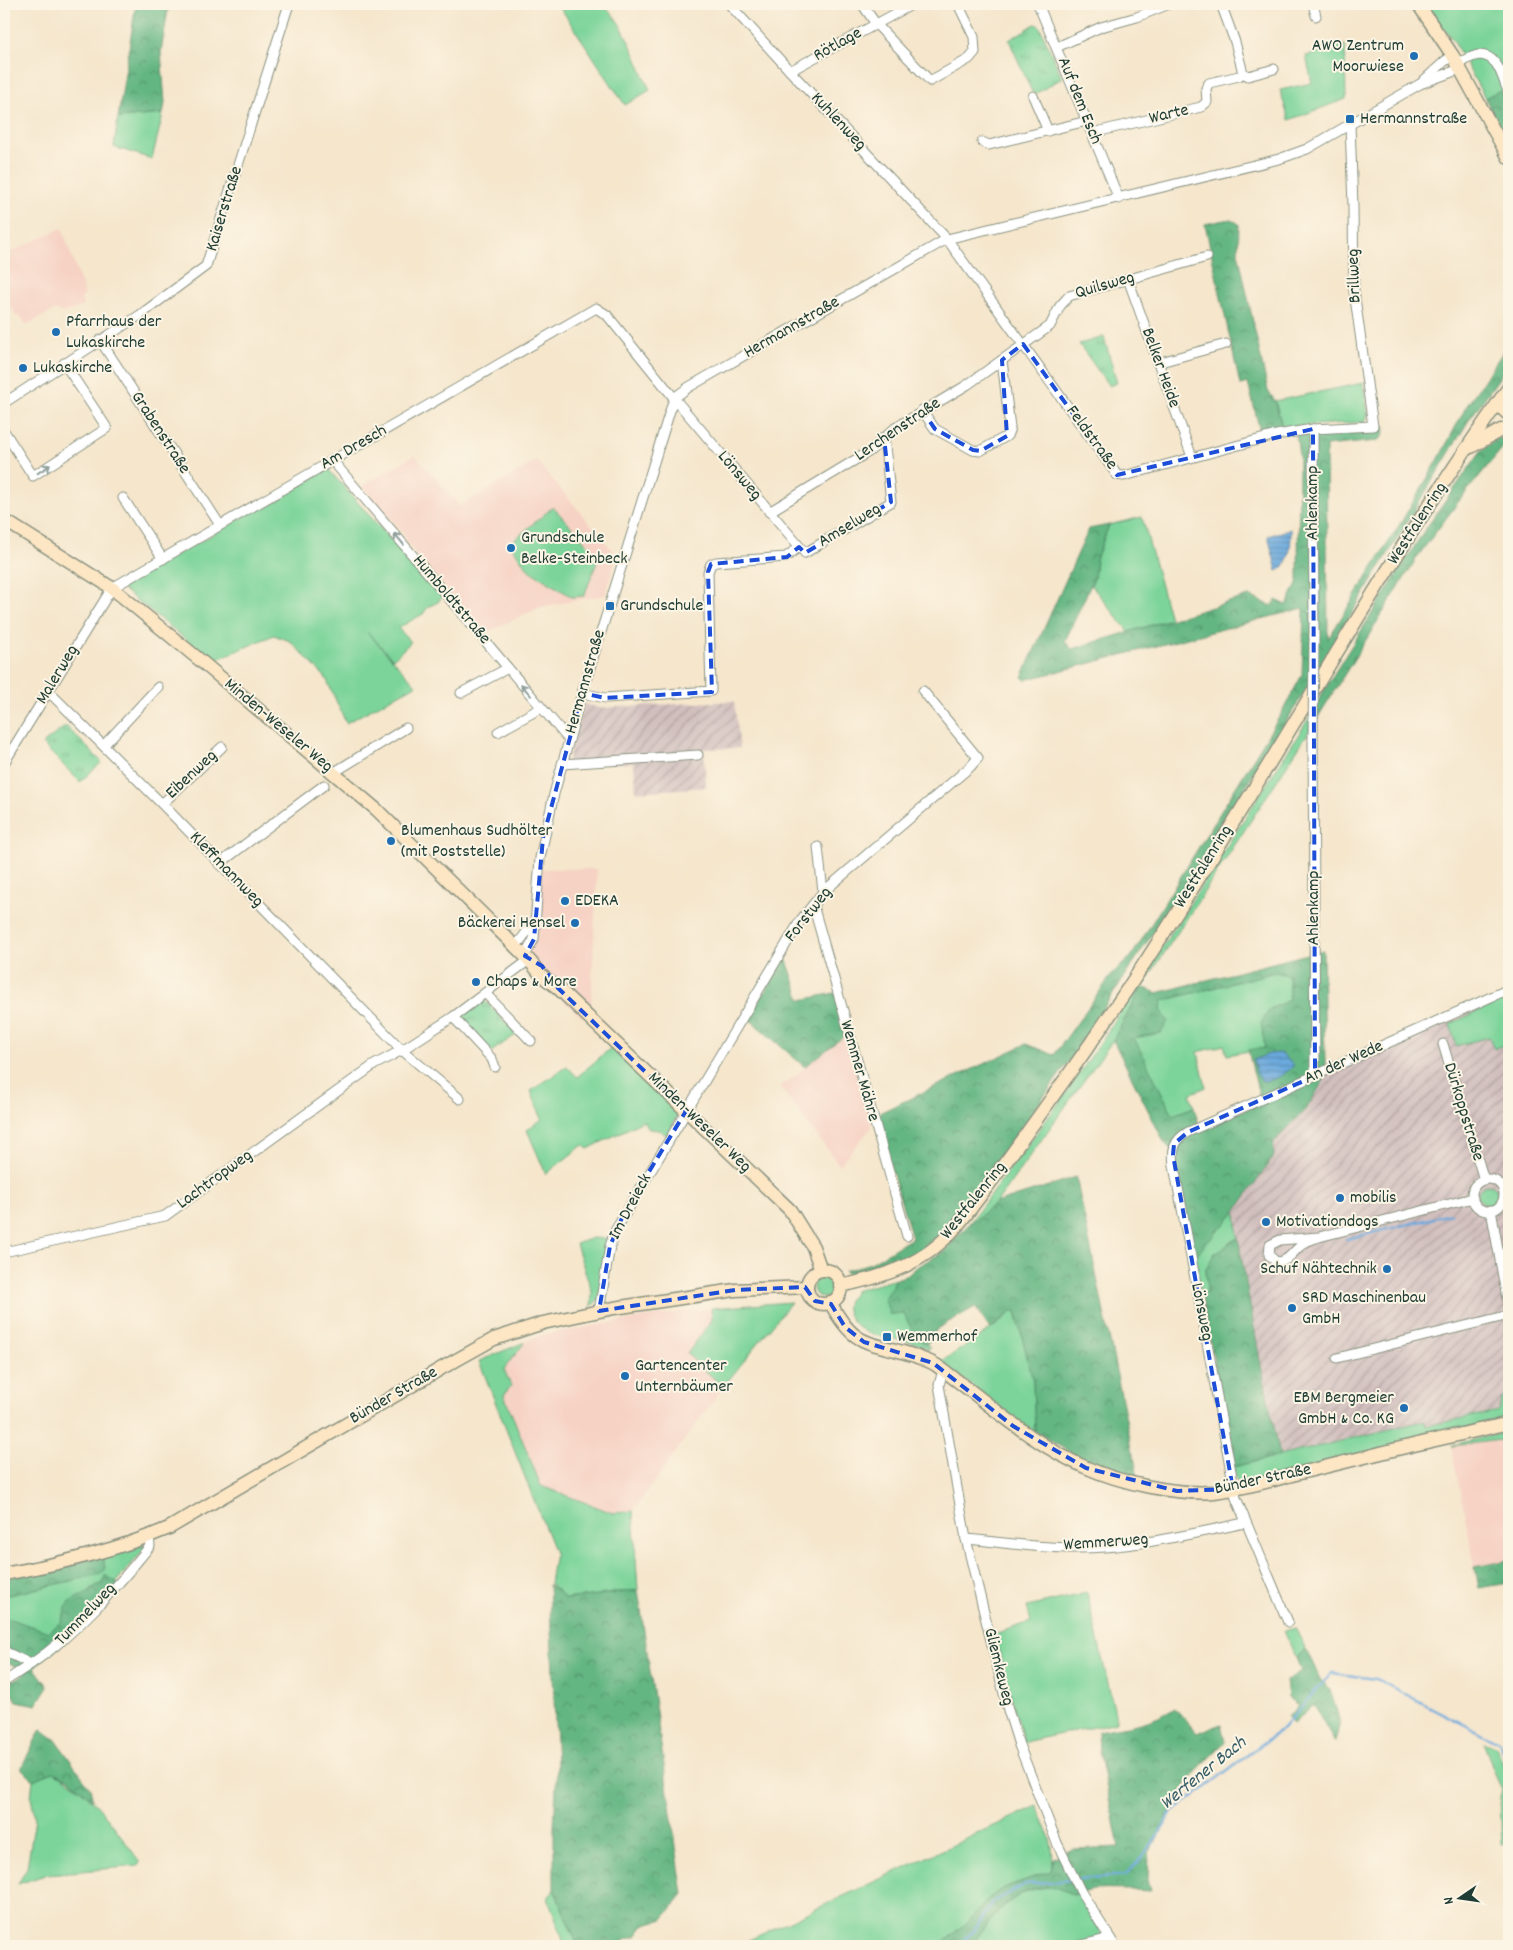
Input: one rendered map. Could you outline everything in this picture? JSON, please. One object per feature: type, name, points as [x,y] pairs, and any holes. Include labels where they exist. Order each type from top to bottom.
[{"type":"main road","points":[[1418,4],[1457,63],[1509,158]]},
{"type":"main road","name":"Westfalenring","points":[[840,1286],[882,1276],[921,1256],[939,1244],[960,1222],[1008,1158],[1101,1028],[1196,881],[1406,542],[1509,387]]},
{"type":"main road","points":[[1494,408],[1509,415]]},
{"type":"main road","points":[[1465,451],[1486,437],[1509,428],[1494,408]]},
{"type":"main road","name":"Minden-Weseler Weg","points":[[4,520],[112,588],[377,810],[527,958],[542,966],[551,975],[558,988],[790,1210],[813,1248],[821,1270]]},
{"type":"main road","points":[[821,1270],[834,1274],[840,1281],[840,1286],[839,1294],[830,1302],[820,1303],[815,1301],[808,1293],[807,1287],[809,1278],[821,1270]]},
{"type":"main road","name":"Bünder Straße","points":[[4,1574],[99,1552],[149,1536],[178,1523],[442,1368],[494,1340],[543,1323],[599,1311],[735,1290],[807,1287]]},
{"type":"main road","name":"Bünder Straße","points":[[830,1302],[845,1327],[864,1342],[933,1363],[1013,1426],[1050,1450],[1086,1468],[1127,1481],[1178,1491],[1214,1492],[1243,1488],[1396,1449],[1509,1423]]},
{"type":"street","name":"Kaiserstraße","points":[[4,402],[140,315],[206,266],[289,4]]},
{"type":"street","name":"Kuhlenweg","points":[[729,4],[947,239]]},
{"type":"street","points":[[862,4],[876,24],[930,81],[969,59],[975,52],[974,37],[958,4]]},
{"type":"street","name":"Rötlage","points":[[790,71],[913,4]]},
{"type":"street","name":"Auf dem Esch","points":[[1038,4],[1119,199]]},
{"type":"street","points":[[1057,46],[1101,27],[1137,17],[1169,4]]},
{"type":"street","points":[[1221,4],[1235,42],[1243,73],[1248,76],[1274,69]]},
{"type":"street","points":[[1313,4],[1316,16]]},
{"type":"street","points":[[1457,63],[1479,55],[1488,57],[1496,62],[1509,93]]},
{"type":"street","name":"Hermannstraße","points":[[1420,84],[1445,61],[1457,63]]},
{"type":"street","name":"Hermannstraße","points":[[527,958],[534,938],[540,858],[562,764],[582,693],[674,398],[947,239],[1280,160],[1307,149],[1457,63]]},
{"type":"street","name":"Warte","points":[[1092,133],[1201,107],[1207,102],[1206,88],[1209,83],[1239,76],[1243,73]]},
{"type":"street","points":[[1033,96],[1048,131]]},
{"type":"street","points":[[982,142],[989,145],[1087,121]]},
{"type":"street","name":"Brillweg","points":[[1350,125],[1354,290],[1373,426]]},
{"type":"street","name":"Feldstraße","points":[[947,239],[1117,475],[1124,476],[1192,456],[1276,435],[1313,429],[1373,426]]},
{"type":"street","name":"Quilsweg","points":[[1023,344],[1050,326],[1060,306],[1068,296],[1207,258]]},
{"type":"street","name":"Belker Heide","points":[[1128,279],[1192,456]]},
{"type":"street","name":"Lönsweg","points":[[596,308],[607,314],[674,398],[802,550]]},
{"type":"street","name":"Am Dresch","points":[[112,588],[596,308]]},
{"type":"street","name":"Grabenstraße","points":[[100,340],[220,525]]},
{"type":"street","name":"Lerchenstraße","points":[[769,512],[870,451],[884,437],[922,410],[967,385],[1023,344]]},
{"type":"street","points":[[1157,363],[1226,344]]},
{"type":"street","points":[[922,410],[935,429],[973,450],[980,451],[1007,436],[1010,428],[1002,360]]},
{"type":"street","points":[[4,431],[34,476],[107,428],[64,363]]},
{"type":"street","name":"Ahlenkamp","points":[[1313,429],[1314,1076]]},
{"type":"street","name":"Amselweg","points":[[802,550],[891,502],[884,437]]},
{"type":"street","name":"Humboldtstraße","points":[[332,460],[569,740]]},
{"type":"street","points":[[123,498],[163,559]]},
{"type":"street","points":[[582,693],[604,698],[711,691],[709,567],[716,562],[786,557],[802,550]]},
{"type":"street","name":"Malerweg","points":[[4,763],[112,588]]},
{"type":"street","points":[[461,693],[508,668]]},
{"type":"street","points":[[104,745],[158,687]]},
{"type":"street","name":"Kleffmannweg","points":[[48,691],[104,745],[402,1050]]},
{"type":"street","name":"Forstweg","points":[[686,1111],[800,921],[823,892],[970,767],[978,758],[923,691]]},
{"type":"street","points":[[498,732],[541,708]]},
{"type":"street","points":[[333,773],[406,728]]},
{"type":"street","name":"Eibenweg","points":[[162,804],[222,747]]},
{"type":"street","points":[[562,764],[698,755]]},
{"type":"street","points":[[220,864],[324,784]]},
{"type":"street","points":[[818,847],[823,892]]},
{"type":"street","name":"Wemmer Mähre","points":[[813,905],[907,1236]]},
{"type":"street","points":[[516,946],[536,920]]},
{"type":"street","name":"Lachtropweg","points":[[4,1252],[165,1216],[374,1065],[402,1050],[453,1016],[485,993],[527,958]]},
{"type":"street","name":"An der Wede","points":[[1180,1137],[1509,990]]},
{"type":"street","points":[[485,993],[531,1041]]},
{"type":"street","points":[[453,1016],[492,1058],[495,1067]]},
{"type":"street","name":"Dürkoppstraße","points":[[1442,1044],[1484,1180]]},
{"type":"street","points":[[402,1050],[460,1099]]},
{"type":"street","name":"Im Dreieck","points":[[599,1311],[610,1246],[615,1230],[686,1111]]},
{"type":"street","name":"Lönsweg","points":[[1180,1137],[1174,1144],[1172,1155],[1233,1489],[1245,1523],[1288,1622]]},
{"type":"street","points":[[1484,1180],[1496,1181],[1506,1186],[1500,1206],[1491,1210],[1482,1209],[1473,1198],[1476,1185],[1484,1180]]},
{"type":"street","points":[[1319,1237],[1280,1240],[1270,1246],[1269,1255],[1276,1262],[1282,1262],[1288,1259],[1302,1244],[1319,1237],[1473,1198]]},
{"type":"street","points":[[1491,1210],[1509,1310]]},
{"type":"street","points":[[1337,1358],[1509,1315]]},
{"type":"street","name":"Gliemkeweg","points":[[943,1370],[939,1385],[966,1539],[1008,1710],[1019,1745],[1057,1843],[1081,1892],[1115,1946]]},
{"type":"street","name":"Wemmerweg","points":[[966,1539],[1071,1548],[1107,1546],[1166,1539],[1245,1523]]},
{"type":"street","name":"Tummelweg","points":[[4,1682],[56,1647],[128,1572],[150,1546],[149,1536]]},
{"type":"street","points":[[4,1651],[31,1664]]},
{"type":"street","points":[[1078,1946],[1110,1938]]},
{"type":"highlighted area","points":[[1023,344],[1117,475],[1313,429],[1315,1076],[1188,1132],[1174,1144],[1173,1155],[1233,1489],[1177,1491],[1086,1468],[1013,1426],[933,1363],[864,1342],[845,1327],[831,1304],[815,1301],[805,1287],[735,1290],[599,1311],[610,1246],[625,1211],[686,1111],[558,988],[542,966],[525,956],[534,939],[543,838],[582,693],[605,698],[712,692],[708,572],[711,564],[787,557],[799,547],[805,553],[891,502],[884,437],[922,410],[935,429],[973,450],[980,451],[1007,436],[1002,360]]},
{"type":"shaded area","points":[[62,228],[84,292],[85,296],[81,298],[83,306],[63,313],[55,310],[26,325],[20,315],[17,317],[4,296],[4,255]]},
{"type":"shaded area","name":"Grundschule Belke-Steinbeck","points":[[415,455],[460,506],[537,461],[617,556],[605,595],[541,607],[485,633],[404,540],[406,537],[362,486]]},
{"type":"shaded area","points":[[734,701],[740,748],[704,749],[706,787],[636,792],[634,763],[604,764],[565,769],[584,704],[600,708]]},
{"type":"shaded area","points":[[542,869],[597,869],[591,1007],[582,1017],[514,955],[514,945],[536,918]]},
{"type":"shaded area","points":[[1509,994],[1509,1202],[1506,1211],[1509,1210],[1509,1393],[1502,1398],[1498,1410],[1426,1426],[1424,1421],[1280,1455],[1261,1366],[1238,1238],[1236,1211],[1273,1156],[1273,1143],[1307,1109],[1327,1075],[1430,1031]]},
{"type":"shaded area","points":[[846,1036],[872,1127],[839,1165],[780,1087]]},
{"type":"shaded area","points":[[711,1308],[712,1320],[687,1354],[723,1387],[633,1511],[613,1513],[541,1486],[504,1395],[504,1369],[525,1342],[542,1335]]},
{"type":"shaded area","points":[[1509,1439],[1509,1560],[1475,1567],[1451,1446]]},
{"type":"green space","points":[[136,4],[169,4],[161,52],[165,103],[163,114],[118,118]]},
{"type":"green space","points":[[558,4],[591,4],[608,10],[620,25],[632,47],[650,90],[625,105]]},
{"type":"green space","points":[[1425,4],[1509,4],[1509,101],[1499,91],[1485,98],[1453,40]]},
{"type":"green space","points":[[1035,24],[1039,25],[1062,78],[1035,94],[1032,92],[1009,40]]},
{"type":"green space","points":[[1345,45],[1346,99],[1289,120],[1280,90],[1312,83],[1306,56]]},
{"type":"green space","points":[[1499,91],[1509,101],[1509,147],[1485,98]]},
{"type":"green space","points":[[163,114],[152,159],[114,147],[118,118]]},
{"type":"green space","points":[[1231,219],[1239,224],[1238,252],[1268,391],[1275,401],[1283,430],[1261,435],[1248,383],[1240,385],[1205,224]]},
{"type":"green space","points":[[1104,337],[1117,383],[1109,386],[1079,344]]},
{"type":"green space","points":[[1509,343],[1509,364],[1469,420],[1304,693],[1189,878],[1067,1064],[979,1188],[941,1234],[923,1249],[888,1270],[853,1277],[844,1271],[871,1263],[912,1238],[875,1115],[1026,1044],[1054,1055],[1113,973],[1131,957],[1281,714],[1302,675],[1304,608],[1025,680],[1022,677],[1089,529],[1109,525],[1096,559],[1094,578],[1065,641],[1072,649],[1249,596],[1272,606],[1276,600],[1287,605],[1298,581],[1299,456],[1296,434],[1385,427],[1383,436],[1377,441],[1326,446],[1328,639],[1437,462],[1466,407]]},
{"type":"green space","points":[[1363,383],[1368,414],[1365,422],[1298,426],[1283,430],[1275,401]]},
{"type":"green space","points":[[1496,438],[1509,439],[1509,447],[1504,446],[1459,501],[1418,556],[1310,730],[1311,715],[1325,688],[1424,531],[1481,451]]},
{"type":"green space","points":[[328,469],[442,597],[438,602],[428,607],[423,614],[398,628],[411,642],[393,659],[367,632],[416,685],[346,723],[326,678],[290,641],[274,635],[213,661],[120,587]]},
{"type":"green space","points":[[553,507],[599,557],[584,596],[572,597],[530,571],[509,544]]},
{"type":"green space","points":[[1142,517],[1170,619],[1129,632],[1091,585],[1094,578],[1096,559],[1109,525]]},
{"type":"green space","points":[[1311,715],[1310,730],[1142,987],[1113,1040],[996,1203],[968,1225],[1067,1092]]},
{"type":"green space","points":[[66,726],[102,762],[80,782],[42,744]]},
{"type":"green space","points":[[1323,950],[1325,1063],[1328,1073],[1307,1108],[1273,1143],[1274,1156],[1236,1211],[1195,1256],[1175,1154],[1164,1142],[1113,1040],[1142,987],[1157,993]],"holes":[[[1275,972],[1289,975],[1289,1000],[1270,1009],[1261,1023],[1265,1048],[1248,1050],[1261,1103],[1200,1129],[1194,1107],[1173,1115],[1134,1038],[1161,1033],[1168,1021],[1161,1010],[1162,1001]]]},
{"type":"green space","points":[[786,958],[801,1000],[839,992],[851,1034],[843,1037],[805,1067],[748,1018]]},
{"type":"green space","points":[[1275,972],[1289,975],[1289,1001],[1270,1009],[1265,1048],[1227,1055],[1224,1045],[1198,1052],[1206,1087],[1190,1094],[1194,1107],[1173,1115],[1133,1038],[1150,1034],[1161,1010],[1162,1001]]},
{"type":"green space","points":[[1509,997],[1509,1042],[1494,1049],[1489,1037],[1456,1046],[1450,1024]]},
{"type":"green space","points":[[481,1000],[485,1001],[517,1034],[491,1052],[460,1017]]},
{"type":"green space","points":[[613,1046],[677,1110],[678,1114],[667,1136],[659,1130],[649,1129],[643,1121],[588,1149],[583,1145],[546,1174],[527,1130],[542,1119],[531,1091],[567,1066],[577,1077]]},
{"type":"green space","points":[[1076,1177],[1138,1477],[1089,1463],[1035,1432],[1033,1381],[1016,1311],[1012,1311],[990,1329],[975,1307],[938,1328],[927,1344],[916,1338],[904,1314],[889,1314],[885,1299],[896,1279],[908,1275],[918,1266],[943,1252],[968,1225],[996,1203]]},
{"type":"green space","points":[[1488,1185],[1495,1188],[1498,1195],[1495,1202],[1488,1205],[1481,1202],[1478,1195],[1481,1188]]},
{"type":"green space","points":[[1236,1211],[1238,1238],[1230,1242],[1206,1268],[1207,1293],[1202,1297],[1195,1256]]},
{"type":"green space","points":[[592,1238],[610,1239],[598,1300],[591,1307],[592,1292],[576,1244]]},
{"type":"green space","points":[[1238,1238],[1261,1366],[1280,1455],[1233,1467],[1202,1297],[1207,1293],[1206,1268],[1215,1253]]},
{"type":"green space","points":[[824,1276],[832,1279],[835,1287],[832,1295],[824,1298],[816,1295],[813,1287],[816,1279]]},
{"type":"green space","points":[[896,1279],[885,1299],[904,1314],[916,1338],[930,1347],[929,1350],[915,1343],[868,1333],[857,1326],[849,1316],[847,1304],[854,1291]]},
{"type":"green space","points":[[791,1302],[723,1387],[687,1354],[712,1320],[711,1308]]},
{"type":"green space","points":[[1012,1312],[1016,1312],[1033,1381],[1035,1432],[1019,1422],[941,1362],[990,1330]]},
{"type":"green space","points":[[525,1342],[504,1369],[511,1386],[504,1395],[541,1486],[613,1513],[633,1511],[638,1590],[566,1599],[550,1583],[555,1553],[479,1361]]},
{"type":"green space","points":[[1509,1393],[1507,1410],[1494,1421],[1240,1485],[1237,1482],[1233,1467],[1424,1421],[1426,1426],[1498,1411],[1502,1398]]},
{"type":"green space","points":[[1509,1433],[1509,1439],[1451,1446],[1451,1445]]},
{"type":"green space","points":[[148,1545],[116,1582],[103,1583],[69,1603],[61,1622],[49,1633],[4,1617],[4,1596],[101,1574],[103,1556],[136,1546]]},
{"type":"green space","points":[[103,1556],[105,1568],[101,1574],[4,1596],[4,1579]]},
{"type":"green space","points":[[1509,1560],[1509,1583],[1479,1588],[1475,1567]]},
{"type":"green space","points":[[105,1575],[121,1585],[81,1630],[34,1667],[48,1686],[36,1705],[17,1701],[4,1684],[26,1672],[4,1660],[4,1617],[49,1632],[61,1622],[68,1603],[103,1583]]},
{"type":"green space","points":[[549,1584],[566,1599],[638,1590],[683,1894],[663,1919],[645,1924],[636,1936],[611,1946],[578,1946],[554,1889],[557,1766]]},
{"type":"green space","points":[[1087,1593],[1117,1722],[1024,1742],[994,1634],[1031,1622],[1027,1607]]},
{"type":"green space","points":[[1295,1628],[1306,1649],[1296,1658],[1284,1631]]},
{"type":"green space","points":[[1306,1649],[1320,1679],[1330,1689],[1340,1722],[1335,1742],[1314,1705],[1293,1724],[1288,1717],[1298,1705],[1288,1698],[1286,1681],[1301,1671],[1296,1658]]},
{"type":"green space","points":[[1175,1708],[1197,1733],[1221,1724],[1225,1742],[1200,1767],[1182,1790],[1149,1854],[1148,1879],[1151,1891],[1093,1890],[1074,1894],[1055,1887],[1026,1891],[1015,1897],[995,1914],[972,1946],[938,1946],[968,1922],[989,1898],[1006,1887],[1051,1871],[1054,1858],[1073,1849],[1119,1847],[1099,1750],[1098,1731],[1148,1721]]},
{"type":"green space","points":[[41,1729],[56,1740],[90,1788],[93,1800],[69,1779],[53,1772],[33,1780],[21,1768]]},
{"type":"green space","points":[[1483,1742],[1497,1748],[1509,1777],[1509,1842],[1502,1843],[1500,1796],[1502,1791]]},
{"type":"green space","points":[[53,1772],[80,1789],[102,1811],[140,1862],[138,1866],[48,1874],[18,1884],[27,1868],[35,1819],[31,1797],[33,1780]]},
{"type":"green space","points":[[1037,1806],[1052,1846],[1051,1871],[1006,1887],[989,1898],[968,1922],[938,1946],[736,1946]]},
{"type":"green space","points":[[1053,1886],[1073,1894],[1078,1893],[1109,1946],[972,1946],[989,1921],[1003,1906],[1030,1890]]},
{"type":"green space","points":[[554,1889],[578,1946],[565,1946],[548,1898]]},
{"type":"water","points":[[1291,529],[1288,559],[1282,569],[1277,571],[1268,536]]},
{"type":"water","points":[[1280,1053],[1294,1065],[1280,1076],[1262,1081],[1257,1074],[1253,1060],[1269,1054]]},
{"type":"waterway","points":[[1346,1239],[1451,1214]]},
{"type":"waterway","name":"Werfener Bach","points":[[1320,1686],[1332,1673],[1376,1679],[1500,1743],[1509,1765]]},
{"type":"waterway","name":"Werfener Bach","points":[[1078,1879],[1126,1875],[1149,1849],[1171,1813],[1282,1729],[1319,1687]]},
{"type":"waterway","name":"Werfener Bach","points":[[956,1946],[974,1931],[993,1902],[1026,1884],[1071,1880]]},
{"type":"place","name":"AWO Zentrum Moorwiese","points":[[1414,56]]},
{"type":"place","name":"Hermannstraße","points":[[1350,119]]},
{"type":"place","name":"Pfarrhaus der Lukaskirche","points":[[56,332]]},
{"type":"place","name":"Lukaskirche","points":[[23,368]]},
{"type":"place","name":"Grundschule Belke-Steinbeck","points":[[511,548]]},
{"type":"place","name":"Grundschule","points":[[610,606]]},
{"type":"place","name":"Blumenhaus Sudhölter (mit Poststelle)","points":[[391,841]]},
{"type":"place","name":"EDEKA","points":[[565,901]]},
{"type":"place","name":"Bäckerei Hensel","points":[[575,923]]},
{"type":"place","name":"Chaps & More","points":[[476,982]]},
{"type":"place","name":"mobilis","points":[[1340,1198]]},
{"type":"place","name":"Motivationdogs","points":[[1266,1222]]},
{"type":"place","name":"Schuf Nähtechnik","points":[[1387,1269]]},
{"type":"place","name":"SRD Maschinenbau GmbH","points":[[1292,1308]]},
{"type":"place","name":"Wemmerhof","points":[[887,1337]]},
{"type":"place","name":"Gartencenter Unternbäumer","points":[[625,1376]]},
{"type":"place","name":"EBM Bergmeier GmbH & Co. KG","points":[[1404,1408]]}]
